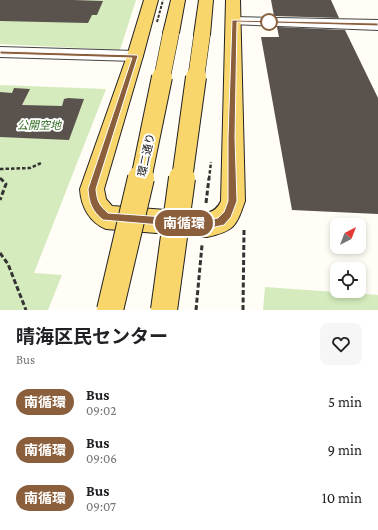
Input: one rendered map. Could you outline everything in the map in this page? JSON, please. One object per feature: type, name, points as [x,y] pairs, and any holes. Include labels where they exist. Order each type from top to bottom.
[{"type":"main road","points":[[151,0],[135,56],[92,189],[93,201],[97,209],[106,217],[207,225],[220,222],[228,214],[233,201],[232,138],[234,10]]},
{"type":"main road","name":"環二通り","points":[[110,310],[144,167],[178,0]]},
{"type":"main road","points":[[164,310],[206,0]]},
{"type":"street","points":[[234,10],[378,25]]},
{"type":"street","points":[[0,52],[135,56]]},
{"type":"path","points":[[0,169],[30,168],[41,163]]},
{"type":"path","points":[[0,178],[6,184],[0,200]]},
{"type":"path","points":[[196,310],[205,212]]},
{"type":"path","points":[[0,253],[8,264],[26,310]]},
{"type":"green space","points":[[0,0],[136,0],[120,50],[0,44]]},
{"type":"green space","name":"公開空地","points":[[0,85],[106,89],[34,273],[62,275],[48,310],[0,310]]},
{"type":"green space","points":[[265,287],[330,292],[330,298],[366,298],[366,294],[378,295],[378,310],[263,310]]},
{"type":"building","points":[[0,0],[103,1],[97,15],[92,15],[88,23],[0,21]]},
{"type":"building","points":[[271,0],[331,0],[339,18],[274,16]]},
{"type":"building","points":[[277,27],[345,30],[378,98],[378,214],[292,210],[261,37],[279,37]]},
{"type":"building","points":[[14,88],[30,89],[22,105],[62,106],[64,99],[84,99],[69,140],[0,137],[0,92],[12,93]]},
{"type":"bus line","name":"南循環","points":[[0,52],[135,56],[92,189],[93,201],[97,209],[106,217],[207,225],[220,222],[228,214],[233,201],[232,138],[234,21],[378,25]]}]
